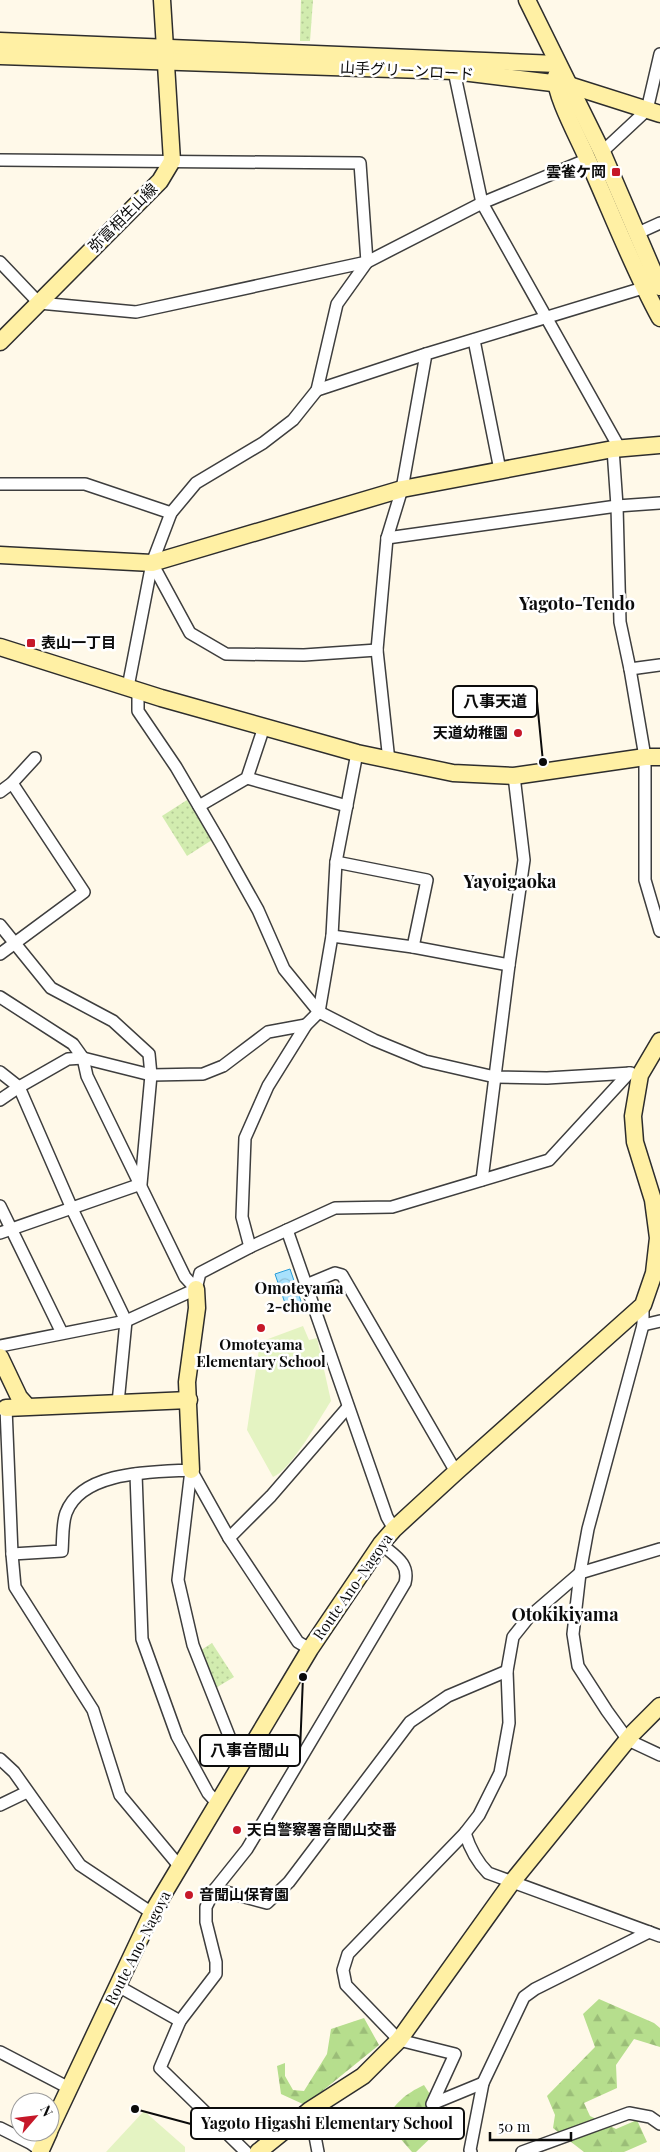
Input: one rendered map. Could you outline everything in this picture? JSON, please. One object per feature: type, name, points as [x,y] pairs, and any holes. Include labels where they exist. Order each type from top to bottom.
[{"type":"street","points":[[162,0],[172,161]]},
{"type":"street","points":[[528,0],[558,64],[562,84],[595,156],[638,234],[660,287]]},
{"type":"street","name":"山手グリーンロード","points":[[0,40],[164,55],[454,71],[562,84],[654,112]]},
{"type":"street","points":[[0,262],[39,303],[136,312],[367,262],[482,203],[595,156],[654,112],[660,54]]},
{"type":"street","name":"山手グリーンロード","points":[[0,56],[164,55],[558,64]]},
{"type":"street","points":[[454,71],[482,203],[547,319],[616,449],[620,622],[652,757],[645,880],[660,931]]},
{"type":"street","points":[[595,156],[643,288],[660,318]]},
{"type":"street","points":[[0,160],[360,163],[367,262],[337,304],[317,390],[292,420],[262,443],[196,483],[171,512],[152,563],[140,619],[133,689],[138,711],[176,767],[258,910],[284,969],[319,1012],[374,1040],[425,1061],[495,1077],[547,1078],[634,1074]]},
{"type":"street","name":"弥富相生山線","points":[[0,342],[160,181],[172,161]]},
{"type":"street","points":[[638,234],[660,223]]},
{"type":"street","points":[[317,390],[426,354],[547,319],[643,288]]},
{"type":"street","points":[[474,340],[500,470]]},
{"type":"street","points":[[389,761],[377,650],[387,538],[402,488],[426,354]]},
{"type":"street","points":[[0,555],[152,563],[402,488],[616,449],[660,444]]},
{"type":"street","points":[[0,484],[85,484],[171,512]]},
{"type":"street","points":[[387,538],[618,506],[660,503]]},
{"type":"street","points":[[152,563],[190,634],[226,654],[304,655],[377,650]]},
{"type":"street","points":[[0,647],[133,689],[357,753],[389,761],[453,772],[514,776],[652,757]]},
{"type":"street","points":[[630,669],[660,665]]},
{"type":"street","points":[[199,806],[247,778],[264,727]]},
{"type":"street","points":[[250,1247],[242,1217],[245,1138],[268,1086],[306,1025],[319,1012],[332,936],[336,862],[357,753]]},
{"type":"street","points":[[0,792],[12,783],[35,758]]},
{"type":"street","points":[[482,1180],[524,860],[514,776]]},
{"type":"street","points":[[247,778],[347,806]]},
{"type":"street","points":[[0,954],[84,892],[12,783]]},
{"type":"street","points":[[336,862],[427,880],[413,947]]},
{"type":"street","points":[[0,925],[51,988],[113,1021],[136,1040],[149,1054],[151,1075],[141,1184]]},
{"type":"street","points":[[332,936],[413,947],[509,965]]},
{"type":"street","points":[[0,997],[73,1044],[83,1058],[87,1076],[185,1277],[196,1289]]},
{"type":"street","points":[[0,1100],[19,1086],[68,1059],[83,1058],[151,1075],[203,1074],[223,1066],[268,1032],[306,1025]]},
{"type":"street","name":"Route Ano-Nagoya","points":[[60,2107],[152,1913],[310,1649],[381,1544],[394,1529],[456,1472],[643,1305],[654,1273],[659,1237],[653,1200],[635,1142],[633,1116],[634,1074],[660,1041]]},
{"type":"street","points":[[0,1072],[19,1086],[71,1208],[126,1321],[118,1403]]},
{"type":"street","points":[[243,1761],[235,1752],[193,1645],[178,1580],[192,1470],[187,1382],[197,1308],[196,1289],[200,1274],[250,1247],[335,1208],[392,1207],[549,1160],[634,1074]]},
{"type":"street","points":[[5,1231],[141,1184]]},
{"type":"street","points":[[0,1206],[5,1231],[62,1333]]},
{"type":"street","points":[[287,1230],[387,1517],[394,1529]]},
{"type":"street","points":[[306,1285],[335,1274],[342,1275],[456,1472]]},
{"type":"street","points":[[0,1346],[126,1321],[196,1289]]},
{"type":"street","points":[[643,1305],[643,1325],[588,1530],[580,1573],[573,1634],[578,1666],[628,1740],[660,1755]]},
{"type":"street","points":[[643,1325],[660,1321]]},
{"type":"street","points":[[0,1357],[19,1397],[27,1406]]},
{"type":"street","points":[[180,1867],[120,1795],[93,1710],[15,1587],[3,1409],[27,1406],[188,1400]]},
{"type":"street","points":[[229,1538],[270,1496],[348,1406]]},
{"type":"street","points":[[12,1554],[62,1551],[66,1513],[75,1499],[102,1480],[136,1474],[192,1470]]},
{"type":"street","points":[[192,1470],[229,1538],[298,1642],[310,1649]]},
{"type":"street","points":[[136,1474],[142,1639],[177,1736],[208,1793],[217,1803]]},
{"type":"street","points":[[246,2152],[160,2068],[180,2021],[216,1974],[216,1962],[206,1922],[206,1907],[215,1889],[248,1849],[405,1583],[407,1573],[404,1563],[381,1544]]},
{"type":"street","points":[[483,2082],[432,2104],[455,2054],[399,2040],[346,1985],[343,1970],[348,1954],[466,1833],[480,1815],[500,1773],[509,1723],[507,1671],[512,1637],[529,1617],[580,1573],[660,1549]]},
{"type":"street","points":[[215,1889],[267,1903],[289,1882],[410,1722],[448,1696],[507,1671]]},
{"type":"street","points":[[258,2152],[310,2110],[363,2076],[399,2040],[512,1882],[628,1740],[660,1706]]},
{"type":"street","points":[[0,1759],[14,1772],[80,1865],[152,1913]]},
{"type":"street","points":[[0,1805],[27,1792]]},
{"type":"street","points":[[466,1833],[469,1847],[479,1863],[488,1872],[655,1934]]},
{"type":"street","points":[[471,2152],[483,2082],[524,1997],[535,1989],[655,1934]]},
{"type":"street","points":[[118,1986],[180,2021]]},
{"type":"street","points":[[0,2052],[69,2088]]},
{"type":"street","points":[[310,2110],[318,2152]]},
{"type":"street","points":[[522,2152],[629,2113],[650,2117],[660,2124]]},
{"type":"street","points":[[0,2128],[41,2151]]},
{"type":"green space","points":[[301,0],[313,0],[310,41],[300,41]]},
{"type":"green space","points":[[187,800],[212,840],[187,856],[162,816]]},
{"type":"green space","points":[[303,1326],[309,1340],[317,1338],[331,1401],[296,1455],[280,1473],[273,1477],[247,1430],[260,1342]]},
{"type":"green space","points":[[212,1643],[234,1677],[214,1689],[198,1652]]},
{"type":"green space","points":[[599,1999],[654,2023],[660,2028],[660,2047],[634,2039],[616,2065],[617,2088],[584,2103],[590,2116],[616,2129],[637,2120],[647,2142],[624,2152],[584,2152],[553,2128],[555,2115],[547,2096],[595,2047],[583,2014]]},
{"type":"green space","points":[[364,2018],[379,2045],[305,2105],[281,2094],[277,2066],[285,2063],[285,2076],[293,2090],[304,2091],[327,2054],[331,2029]]},
{"type":"green space","points":[[424,2085],[442,2113],[440,2129],[416,2152],[412,2152],[385,2121],[401,2100]]},
{"type":"green space","points":[[144,2111],[185,2147],[185,2152],[106,2152]]},
{"type":"water","points":[[290,1269],[303,1307],[288,1312],[275,1274]]},
{"type":"place","name":"雲雀ケ岡","points":[[616,172]]},
{"type":"place","name":"表山一丁目","points":[[31,643]]},
{"type":"place","name":"天道幼稚園","points":[[518,733]]},
{"type":"place","name":"八事天道","points":[[543,762]]},
{"type":"place","name":"Omoteyama Elementary School","points":[[261,1328]]},
{"type":"place","name":"八事音聞山","points":[[303,1677]]},
{"type":"place","name":"天白警察署音聞山交番","points":[[237,1830]]},
{"type":"place","name":"音聞山保育園","points":[[189,1895]]},
{"type":"place","name":"Yagoto Higashi Elementary School","points":[[135,2109]]},
{"type":"district","name":"Yagoto-Tendo","points":[[577,604]]},
{"type":"district","name":"Yayoigaoka","points":[[510,882]]},
{"type":"district","name":"Omoteyama 2-chome","points":[[299,1297]]},
{"type":"district","name":"Otokikiyama","points":[[565,1615]]}]
